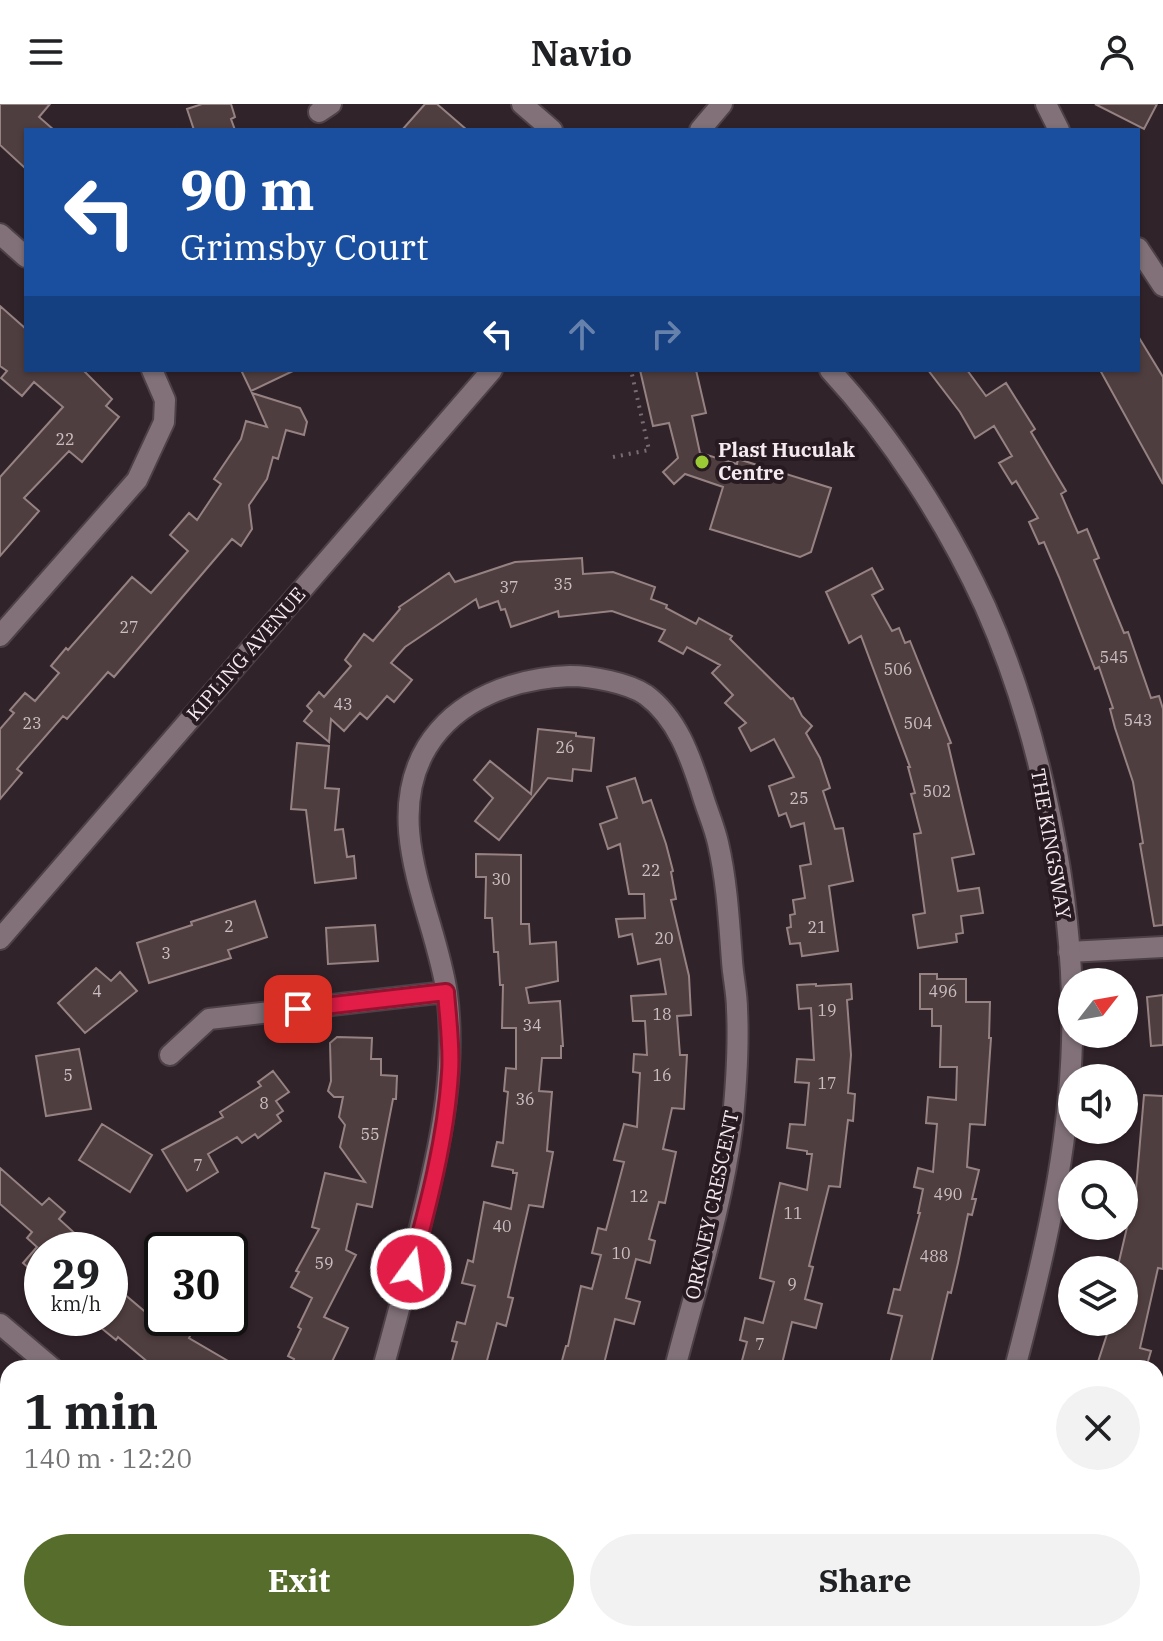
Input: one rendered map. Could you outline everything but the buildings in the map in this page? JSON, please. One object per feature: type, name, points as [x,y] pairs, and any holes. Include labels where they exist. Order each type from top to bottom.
[{"type":"street","points":[[522,104],[550,128]]},
{"type":"street","points":[[702,128],[722,104]]},
{"type":"street","points":[[1046,104],[1058,128]]},
{"type":"street","points":[[0,234],[24,255]]},
{"type":"street","points":[[1140,251],[1163,286]]},
{"type":"street","points":[[0,636],[137,480],[164,422],[165,400],[153,372]]},
{"type":"street","name":"KIPLING AVENUE","points":[[0,939],[490,372]]},
{"type":"street","name":"THE KINGSWAY","points":[[832,372],[860,402],[901,459],[947,535],[984,606],[1003,653],[1034,751],[1056,850],[1069,952],[1072,1040],[1066,1128],[1052,1216],[1017,1360]]},
{"type":"street","name":"ORKNEY CRESCENT","points":[[385,1360],[437,1161],[450,1072],[446,992],[409,836],[414,776],[426,748],[447,722],[475,702],[514,683],[542,677],[588,676],[644,693],[667,715],[686,747],[717,839],[731,924],[737,1009],[736,1092],[731,1134],[677,1360]]},
{"type":"street","points":[[1069,952],[1163,947]]},
{"type":"street","points":[[170,1055],[209,1019],[446,992]]},
{"type":"street","points":[[0,1324],[43,1360]]},
{"type":"path","points":[[613,457],[649,450],[631,372]]},
{"type":"place","name":"Plast Huculak Centre","points":[[702,462]]},
{"type":"route","points":[[298,1009],[446,992],[450,1072],[437,1161],[411,1269]]}]
